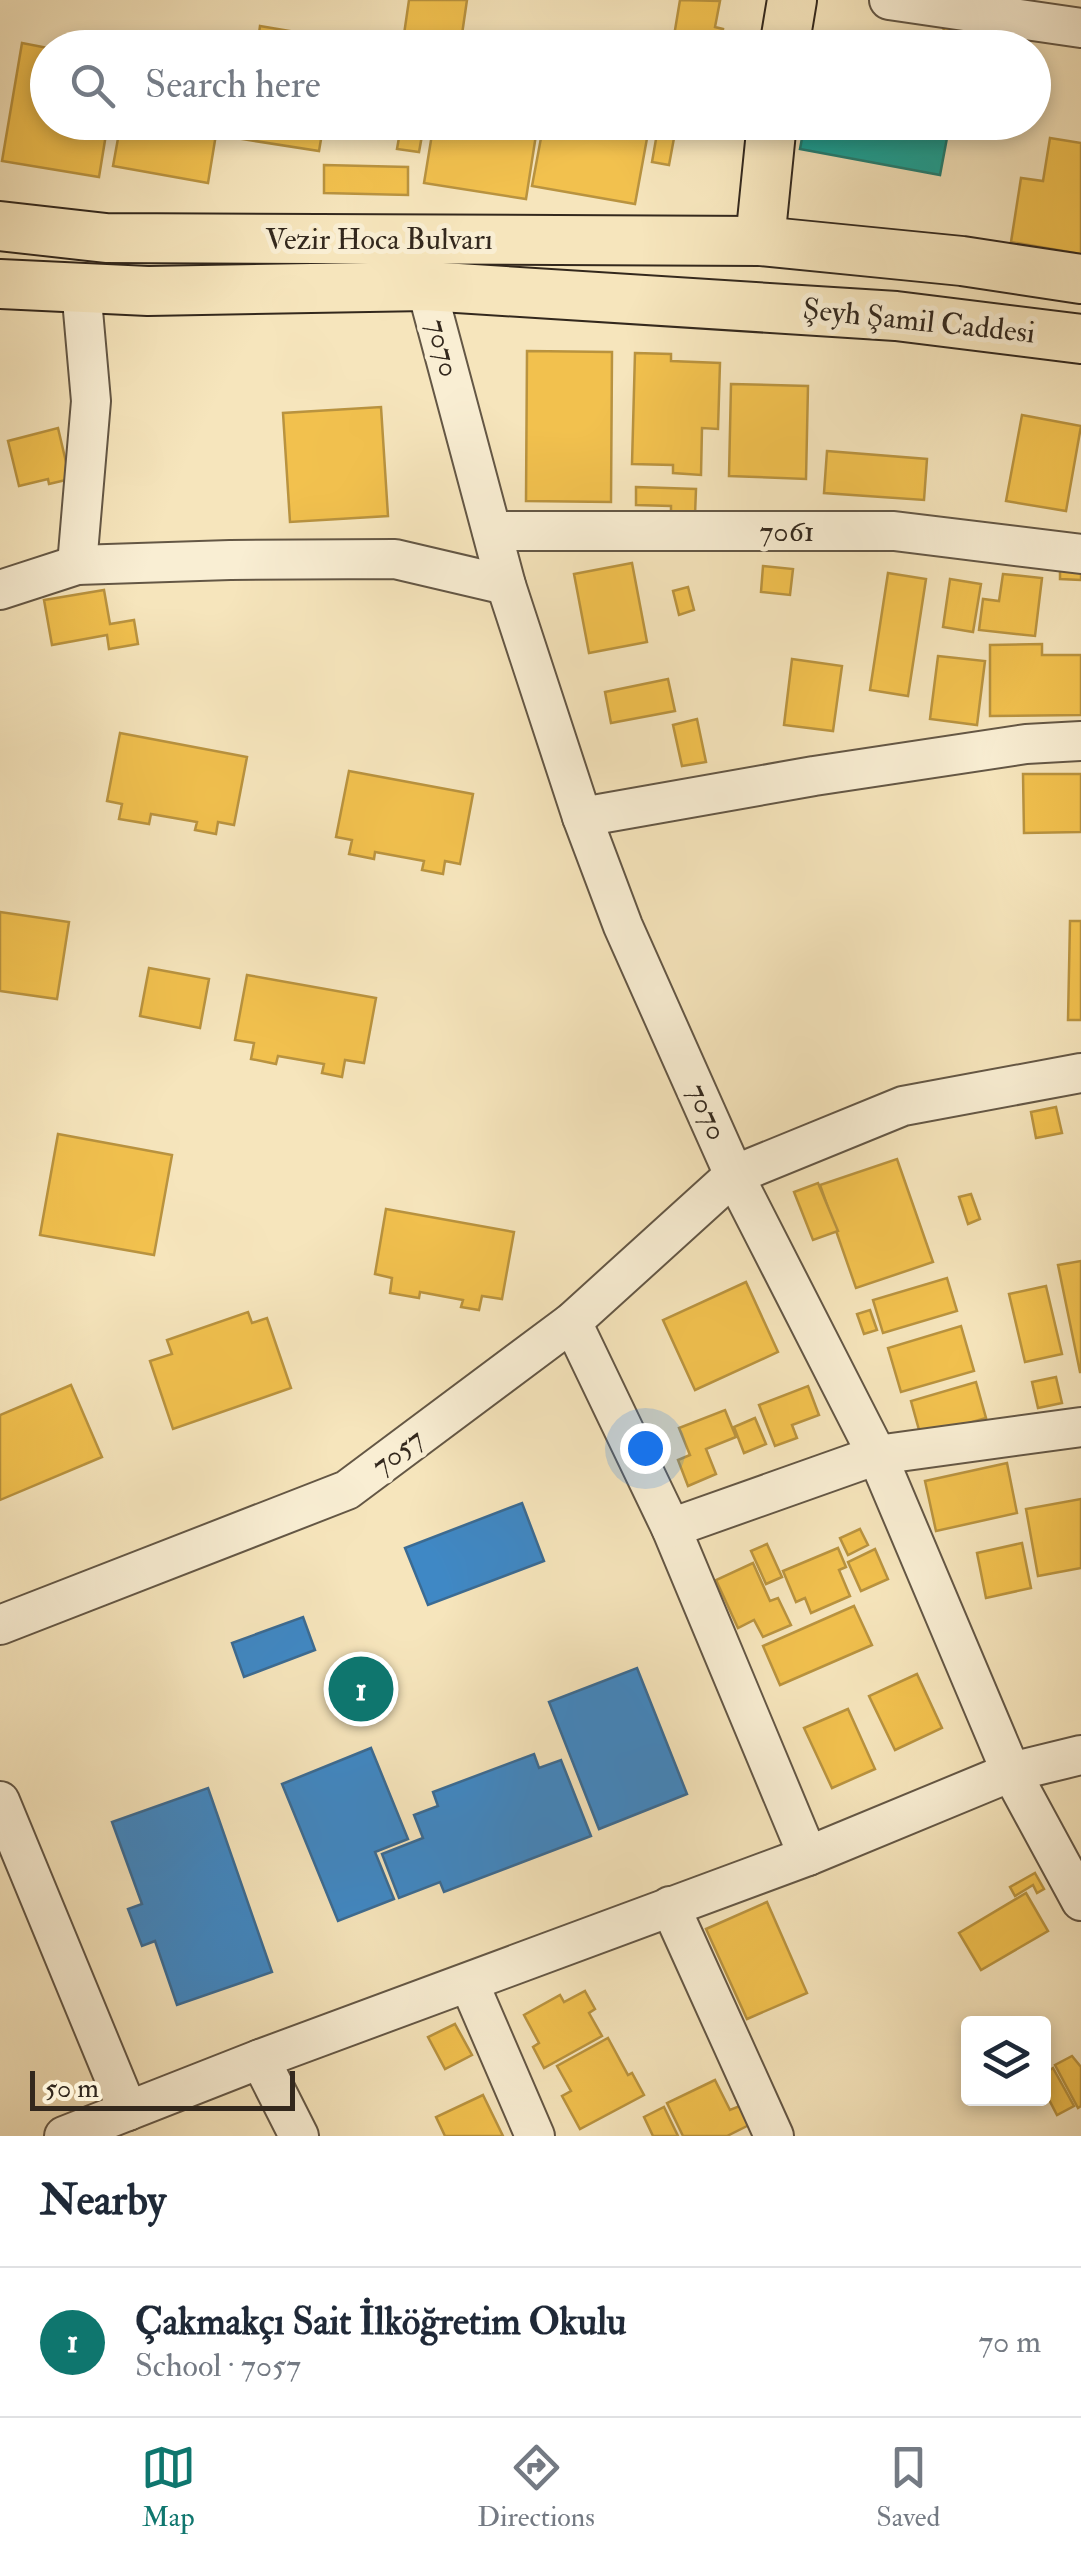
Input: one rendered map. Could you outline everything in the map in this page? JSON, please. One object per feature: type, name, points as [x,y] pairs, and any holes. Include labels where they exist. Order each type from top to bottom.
[{"type":"main road","points":[[787,30],[792,0]]},
{"type":"main road","points":[[760,241],[770,140]]},
{"type":"main road","name":"Vezir Hoca Bulvarı","points":[[0,226],[106,238],[760,241]]},
{"type":"main road","name":"Şeyh Şamil Caddesi","points":[[760,241],[962,261],[1081,278]]},
{"type":"main road","name":"Vezir Hoca Bulvarı","points":[[0,284],[148,291],[426,286],[756,305]]},
{"type":"main road","name":"Şeyh Şamil Caddesi","points":[[756,305],[896,316],[1081,340]]},
{"type":"street","points":[[889,0],[1081,28]]},
{"type":"street","name":"7070","points":[[426,286],[506,585],[582,817],[624,926],[734,1175],[877,1456],[1011,1772],[1081,1901]]},
{"type":"street","points":[[77,566],[91,401],[81,288]]},
{"type":"street","name":"7061","points":[[492,531],[894,531],[1081,554]]},
{"type":"street","points":[[0,590],[77,566],[230,560],[396,559],[506,585]]},
{"type":"street","points":[[582,817],[1007,746],[1081,742]]},
{"type":"street","name":"7057","points":[[0,1625],[347,1490],[572,1322],[734,1175],[902,1106],[1081,1073]]},
{"type":"street","points":[[572,1322],[671,1528],[808,1856]]},
{"type":"street","points":[[671,1528],[877,1456],[1081,1427]]},
{"type":"street","points":[[64,2136],[808,1856],[1011,1772],[1081,1755]]},
{"type":"street","points":[[0,1801],[128,2111]]},
{"type":"street","points":[[670,1906],[774,2136]]},
{"type":"street","points":[[468,1983],[535,2136]]},
{"type":"street","points":[[260,2060],[299,2136]]},
{"type":"building: Homes","points":[[409,0],[467,0],[463,30],[405,30]]},
{"type":"building: Homes","points":[[680,0],[720,1],[715,27],[723,30],[675,30]]},
{"type":"building: Homes","points":[[22,43],[30,45],[30,140],[105,140],[99,177],[2,161]]},
{"type":"building: Homes","points":[[1051,138],[1081,143],[1081,254],[1011,242],[1021,178],[1043,181]]},
{"type":"building: Homes","points":[[118,140],[215,140],[208,183],[113,166]]},
{"type":"building: Homes","points":[[248,140],[321,140],[319,151]]},
{"type":"building: Homes","points":[[399,140],[421,140],[419,152],[397,149]]},
{"type":"building: Homes","points":[[431,140],[535,140],[526,199],[424,183]]},
{"type":"building: Homes","points":[[541,140],[647,140],[635,204],[532,186]]},
{"type":"building: Homes","points":[[656,140],[674,140],[669,165],[652,162]]},
{"type":"building: Homes","points":[[324,165],[408,167],[408,195],[324,193]]},
{"type":"building: Homes","points":[[527,351],[612,352],[611,502],[526,501]]},
{"type":"building: Homes","points":[[635,353],[671,354],[671,361],[720,363],[718,429],[702,428],[701,475],[673,473],[673,465],[632,464]]},
{"type":"building: Homes","points":[[731,384],[808,386],[806,479],[729,476]]},
{"type":"building: Homes","points":[[381,407],[388,516],[290,522],[283,413]]},
{"type":"building: Homes","points":[[1022,415],[1081,426],[1066,511],[1006,501]]},
{"type":"building: Homes","points":[[58,428],[70,479],[19,486],[8,441]]},
{"type":"building: Homes","points":[[827,451],[927,459],[924,500],[824,493]]},
{"type":"building: Homes","points":[[636,487],[696,489],[695,515],[671,514],[671,506],[636,505]]},
{"type":"building: Homes","points":[[632,563],[647,642],[589,653],[574,574]]},
{"type":"building: Homes","points":[[1060,564],[1081,565],[1081,580],[1060,579]]},
{"type":"building: Homes","points":[[763,566],[793,569],[790,595],[761,592]]},
{"type":"building: Homes","points":[[888,573],[926,579],[908,696],[870,690]]},
{"type":"building: Homes","points":[[1003,574],[1042,578],[1035,636],[979,630],[983,599],[999,601]]},
{"type":"building: Homes","points":[[950,579],[981,584],[973,632],[943,627]]},
{"type":"building: Homes","points":[[688,587],[694,610],[679,615],[673,591]]},
{"type":"building: Homes","points":[[104,590],[110,624],[134,620],[138,644],[109,649],[107,635],[52,645],[44,600]]},
{"type":"building: Homes","points":[[1042,644],[1042,655],[1081,655],[1081,715],[990,716],[990,645]]},
{"type":"building: Homes","points":[[938,656],[985,661],[977,725],[930,719]]},
{"type":"building: Homes","points":[[792,659],[842,666],[833,731],[784,725]]},
{"type":"building: Homes","points":[[668,679],[675,711],[611,723],[605,692]]},
{"type":"building: Homes","points":[[697,719],[706,762],[682,766],[673,725]]},
{"type":"building: Homes","points":[[120,733],[247,757],[234,825],[218,822],[216,834],[195,830],[197,822],[151,814],[149,824],[119,819],[122,804],[107,801]]},
{"type":"building: Homes","points":[[349,771],[473,794],[460,864],[445,861],[443,874],[422,870],[424,861],[375,852],[374,859],[349,854],[352,840],[336,837]]},
{"type":"building: Homes","points":[[1023,774],[1081,774],[1081,832],[1024,833]]},
{"type":"building: Homes","points":[[0,912],[69,922],[57,999],[0,991]]},
{"type":"building: Homes","points":[[1070,921],[1081,921],[1081,1020],[1068,1020]]},
{"type":"building: Homes","points":[[149,968],[209,979],[200,1028],[140,1016]]},
{"type":"building: Homes","points":[[247,975],[376,998],[364,1063],[345,1060],[342,1077],[322,1073],[324,1064],[278,1056],[276,1064],[251,1059],[254,1043],[235,1040]]},
{"type":"building: Homes","points":[[1056,1107],[1062,1133],[1036,1138],[1031,1112]]},
{"type":"building: Homes","points":[[58,1134],[172,1155],[154,1255],[40,1235]]},
{"type":"building: Homes","points":[[897,1159],[933,1262],[856,1288],[820,1185]]},
{"type":"building: Homes","points":[[818,1183],[838,1231],[813,1240],[794,1192]]},
{"type":"building: Homes","points":[[971,1194],[980,1219],[968,1224],[959,1197]]},
{"type":"building: Homes","points":[[386,1209],[514,1232],[502,1299],[482,1296],[479,1310],[461,1307],[463,1300],[420,1292],[419,1298],[390,1293],[392,1278],[375,1274]]},
{"type":"building: Homes","points":[[1081,1261],[1081,1372],[1080,1372],[1058,1265]]},
{"type":"building: Homes","points":[[947,1278],[957,1311],[883,1333],[873,1300]]},
{"type":"building: Homes","points":[[746,1282],[778,1352],[695,1390],[663,1320]]},
{"type":"building: Homes","points":[[1046,1286],[1062,1354],[1025,1362],[1009,1294]]},
{"type":"building: Homes","points":[[870,1310],[877,1330],[864,1334],[857,1314]]},
{"type":"building: Homes","points":[[248,1312],[252,1323],[267,1318],[291,1388],[173,1429],[150,1361],[172,1354],[167,1340]]},
{"type":"building: Homes","points":[[961,1326],[974,1371],[901,1392],[888,1348]]},
{"type":"building: Homes","points":[[1056,1377],[1062,1403],[1038,1408],[1032,1382]]},
{"type":"building: Homes","points":[[976,1382],[986,1418],[921,1437],[911,1401]]},
{"type":"building: Homes","points":[[71,1385],[102,1457],[0,1500],[0,1415]]},
{"type":"building: Homes","points":[[808,1386],[819,1415],[792,1425],[797,1438],[775,1446],[759,1405]]},
{"type":"building: Homes","points":[[725,1410],[736,1437],[706,1449],[716,1474],[688,1486],[678,1460],[690,1455],[679,1428]]},
{"type":"building: Homes","points":[[755,1418],[766,1444],[744,1453],[734,1427]]},
{"type":"building: Homes","points":[[1007,1463],[1017,1513],[936,1531],[925,1481]]},
{"type":"building: Homes","points":[[1081,1499],[1081,1568],[1038,1576],[1026,1509]]},
{"type":"building: Homes","points":[[860,1529],[868,1545],[848,1555],[840,1538]]},
{"type":"building: Homes","points":[[1022,1543],[1031,1588],[986,1598],[977,1553]]},
{"type":"building: Homes","points":[[767,1544],[782,1577],[766,1584],[751,1551]]},
{"type":"building: Homes","points":[[838,1548],[846,1567],[839,1570],[850,1596],[811,1613],[805,1598],[796,1602],[783,1571]]},
{"type":"building: Homes","points":[[875,1549],[888,1579],[861,1591],[848,1562]]},
{"type":"building: Homes","points":[[753,1563],[770,1601],[778,1598],[791,1625],[763,1637],[754,1620],[738,1628],[716,1580]]},
{"type":"building: Homes","points":[[854,1606],[872,1645],[780,1685],[763,1646]]},
{"type":"building: Homes","points":[[917,1674],[942,1728],[895,1750],[869,1696]]},
{"type":"building: Homes","points":[[848,1709],[875,1769],[832,1788],[804,1728]]},
{"type":"building: Homes","points":[[1035,1873],[1044,1889],[1037,1893],[1033,1885],[1015,1896],[1010,1887]]},
{"type":"building: Homes","points":[[1026,1893],[1048,1931],[981,1970],[959,1933]]},
{"type":"building: Homes","points":[[767,1902],[807,1993],[747,2019],[706,1929]]},
{"type":"building: Homes","points":[[585,1991],[595,2009],[589,2013],[602,2036],[544,2068],[533,2047],[539,2043],[524,2015],[560,1995],[564,2002]]},
{"type":"building: Homes","points":[[455,2024],[472,2055],[445,2069],[428,2037]]},
{"type":"building: Homes","points":[[608,2038],[644,2095],[580,2129],[562,2096],[571,2091],[557,2066]]},
{"type":"building: Homes","points":[[1072,2056],[1081,2067],[1078,2108],[1055,2065]]},
{"type":"building: Homes","points":[[1051,2069],[1074,2106],[1057,2115],[1051,2103]]},
{"type":"building: Homes","points":[[715,2080],[730,2110],[742,2105],[751,2124],[727,2136],[683,2136],[667,2103]]},
{"type":"building: Homes","points":[[483,2095],[503,2136],[445,2136],[436,2117]]},
{"type":"building: Homes","points":[[664,2107],[678,2136],[653,2136],[644,2117]]},
{"type":"building: Schools","points":[[522,1503],[544,1561],[428,1605],[405,1548]]},
{"type":"building: Schools","points":[[303,1617],[315,1650],[244,1677],[232,1643]]},
{"type":"building: Schools","points":[[637,1668],[687,1794],[599,1829],[549,1702]]},
{"type":"building: Schools","points":[[371,1748],[408,1839],[375,1852],[394,1899],[338,1921],[282,1784]]},
{"type":"building: Schools","points":[[534,1754],[539,1768],[561,1760],[591,1836],[444,1892],[440,1882],[399,1898],[382,1854],[423,1838],[414,1815],[438,1806],[433,1792]]},
{"type":"building: Schools","points":[[208,1788],[272,1972],[177,2005],[155,1941],[142,1946],[128,1909],[142,1904],[112,1822]]},
{"type":"building: Public","points":[[802,140],[947,140],[940,175],[800,149]]},
{"type":"place","name":"Çakmakçı Sait İlköğretim Okulu","points":[[361,1689]]}]
